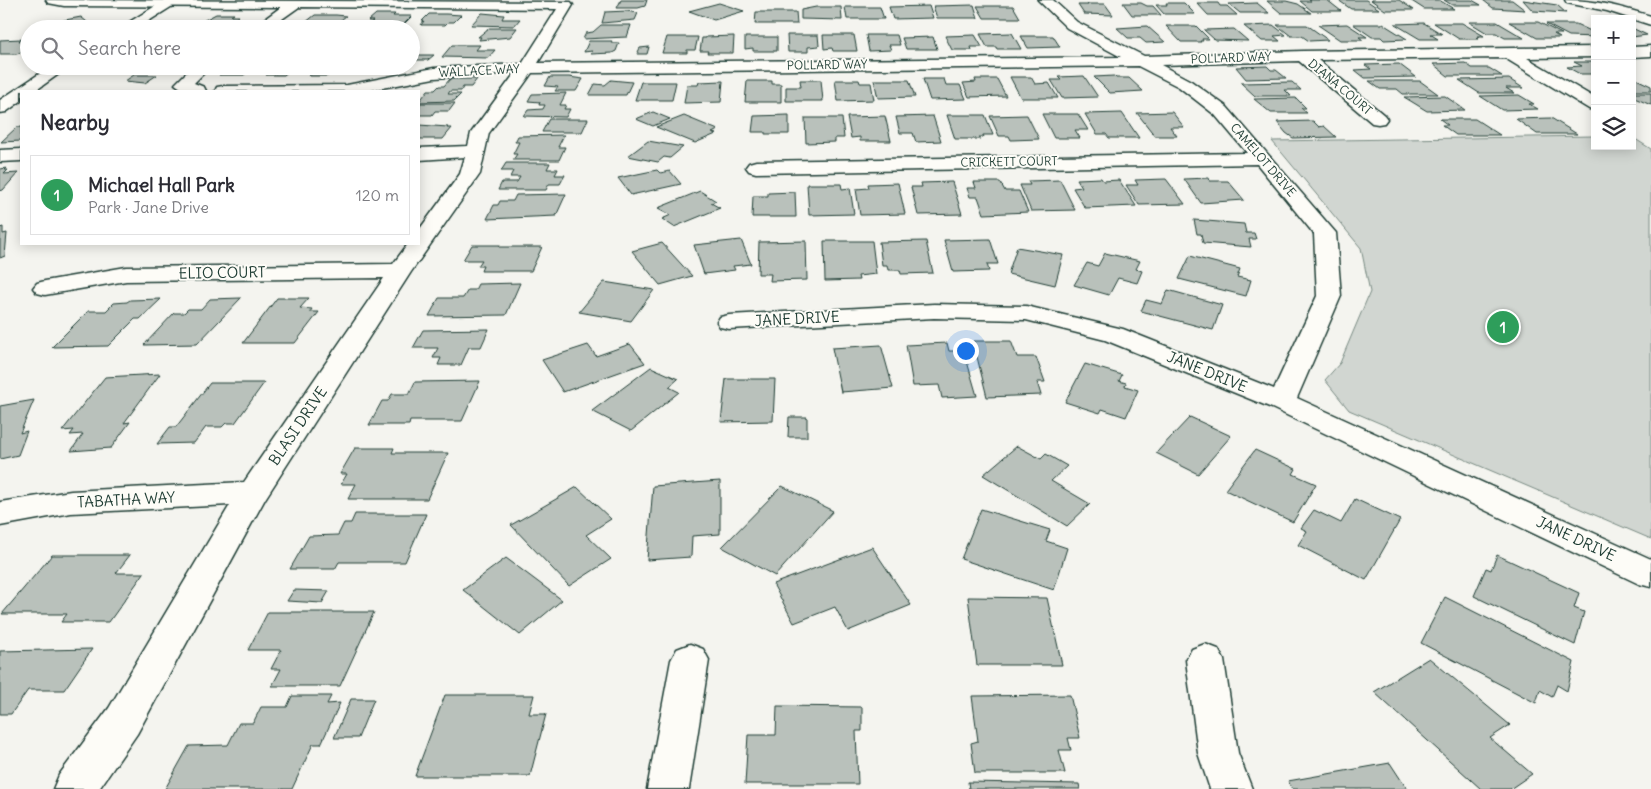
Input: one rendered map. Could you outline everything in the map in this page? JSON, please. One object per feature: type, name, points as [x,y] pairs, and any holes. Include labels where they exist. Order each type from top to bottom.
[{"type":"street","points":[[53,0],[64,2],[173,1],[294,4],[566,5],[527,68]]},
{"type":"street","name":"CAMELOT DRIVE","points":[[1045,0],[1072,25],[1185,84],[1220,111],[1325,233],[1329,296],[1282,402]]},
{"type":"street","points":[[1572,0],[1610,8],[1651,20]]},
{"type":"street","points":[[140,20],[173,1]]},
{"type":"street","points":[[271,20],[294,4]]},
{"type":"street","points":[[1636,52],[1651,51]]},
{"type":"street","name":"POLLARD WAY","points":[[527,68],[1141,61],[1303,56],[1591,52]]},
{"type":"street","points":[[1508,53],[1591,102]]},
{"type":"street","name":"DIANA COURT","points":[[1303,56],[1378,119]]},
{"type":"street","name":"WALLACE WAY","points":[[347,90],[434,73],[527,68]]},
{"type":"street","name":"BLASI DRIVE","points":[[420,243],[470,174],[480,133],[527,68]]},
{"type":"street","points":[[26,90],[48,75]]},
{"type":"street","points":[[193,75],[183,84],[196,90]]},
{"type":"street","points":[[0,108],[20,94]]},
{"type":"street","points":[[420,154],[474,152]]},
{"type":"street","points":[[0,156],[20,155]]},
{"type":"street","name":"CRICKETT COURT","points":[[756,167],[1262,158]]},
{"type":"street","name":"BLASI DRIVE","points":[[74,789],[123,721],[253,493],[419,245]]},
{"type":"street","name":"ELIO COURT","points":[[44,288],[126,274],[400,271]]},
{"type":"street","name":"JANE DRIVE","points":[[729,322],[934,311],[1026,313],[1114,334],[1282,402],[1651,574]]},
{"type":"street","name":"TABATHA WAY","points":[[0,514],[71,502],[253,493]]},
{"type":"street","points":[[668,789],[690,660]]},
{"type":"street","points":[[1205,660],[1218,752],[1230,789]]},
{"type":"shaded area","points":[[1591,136],[1591,150],[1636,150],[1636,140],[1651,149],[1651,539],[1349,410],[1325,380],[1340,363],[1370,292],[1361,248],[1272,141]]},
{"type":"building","points":[[621,0],[647,0],[645,6],[638,8],[617,8]]},
{"type":"building","points":[[1309,0],[1327,0],[1341,11],[1312,11],[1300,1],[1311,1]]},
{"type":"building","points":[[1338,0],[1366,0],[1379,9],[1351,9]]},
{"type":"building","points":[[1371,0],[1399,0],[1414,10],[1385,10]]},
{"type":"building","points":[[1410,0],[1439,0],[1454,9],[1424,9]]},
{"type":"building","points":[[1444,0],[1472,0],[1481,5],[1452,5]]},
{"type":"building","points":[[1483,0],[1512,0],[1525,10],[1493,8]]},
{"type":"building","points":[[1523,0],[1557,5],[1566,13],[1533,11]]},
{"type":"building","points":[[1267,1],[1286,1],[1298,4],[1311,13],[1281,13]]},
{"type":"building","points":[[719,3],[744,11],[714,20],[689,11]]},
{"type":"building","points":[[1123,3],[1141,3],[1153,6],[1161,15],[1132,15]]},
{"type":"building","points":[[1166,3],[1184,3],[1195,14],[1164,14],[1156,5],[1167,5]]},
{"type":"building","points":[[1197,3],[1218,3],[1220,6],[1227,6],[1237,15],[1208,15]]},
{"type":"building","points":[[1257,3],[1269,13],[1240,13],[1229,4]]},
{"type":"building","points":[[1105,4],[1113,15],[1084,14],[1078,5]]},
{"type":"building","points":[[974,5],[978,18],[937,18],[933,6]]},
{"type":"building","points":[[929,6],[933,18],[893,19],[889,7]]},
{"type":"building","points":[[977,6],[1013,6],[1020,18],[984,18]]},
{"type":"building","points":[[816,7],[841,7],[842,20],[801,19],[801,10]]},
{"type":"building","points":[[845,7],[880,7],[884,19],[847,19]]},
{"type":"building","points":[[627,11],[638,13],[635,20],[602,23],[605,12]]},
{"type":"building","points":[[756,12],[796,12],[797,24],[755,24]]},
{"type":"building","points":[[482,13],[504,15],[502,19],[520,19],[514,26],[471,25]]},
{"type":"building","points":[[216,14],[234,14],[231,16],[239,16],[233,20],[205,20]]},
{"type":"building","points":[[376,14],[412,16],[408,20],[369,20]]},
{"type":"building","points":[[429,14],[461,15],[454,22],[448,22],[445,25],[421,25],[424,21],[422,21]]},
{"type":"building","points":[[315,15],[346,16],[341,20],[309,20]]},
{"type":"building","points":[[81,17],[85,20],[65,20]]},
{"type":"building","points":[[1469,22],[1497,22],[1524,38],[1505,38],[1496,33],[1487,33]]},
{"type":"building","points":[[1509,22],[1538,22],[1562,34],[1554,34],[1560,38],[1537,38]]},
{"type":"building","points":[[1424,23],[1442,34],[1430,34],[1438,39],[1420,39],[1395,24]]},
{"type":"building","points":[[1434,23],[1462,23],[1484,36],[1477,36],[1480,37],[1476,38],[1478,39],[1459,39]]},
{"type":"building","points":[[1347,24],[1367,37],[1359,37],[1363,40],[1340,40],[1318,25]]},
{"type":"building","points":[[1353,24],[1383,24],[1407,39],[1384,40],[1381,37],[1372,37]]},
{"type":"building","points":[[1546,24],[1576,24],[1591,31],[1591,37],[1569,36]]},
{"type":"building","points":[[601,25],[631,25],[627,37],[583,39],[586,33],[593,32]]},
{"type":"building","points":[[1273,25],[1286,35],[1274,36],[1280,41],[1262,41],[1244,26]]},
{"type":"building","points":[[1277,25],[1307,25],[1328,40],[1309,41],[1302,36],[1291,36]]},
{"type":"building","points":[[1147,26],[1165,42],[1146,43],[1140,38],[1128,38],[1117,28]]},
{"type":"building","points":[[1166,26],[1196,26],[1209,39],[1202,39],[1203,41],[1201,42],[1181,42]]},
{"type":"building","points":[[489,28],[517,28],[510,37],[479,40],[481,37],[478,37]]},
{"type":"building","points":[[1234,29],[1248,41],[1215,40],[1204,30]]},
{"type":"building","points":[[1636,30],[1647,35],[1636,36]]},
{"type":"building","points":[[1012,33],[1021,49],[987,47],[980,34]]},
{"type":"building","points":[[787,35],[818,35],[819,46],[808,47],[808,52],[788,52]]},
{"type":"building","points":[[823,35],[854,35],[857,51],[824,49]]},
{"type":"building","points":[[866,35],[897,35],[900,45],[889,45],[891,50],[869,51]]},
{"type":"building","points":[[975,35],[982,47],[971,47],[972,50],[952,50],[945,36]]},
{"type":"building","points":[[734,36],[733,53],[707,53],[708,51],[700,51],[702,38]]},
{"type":"building","points":[[1021,36],[1053,36],[1060,47],[1028,48]]},
{"type":"building","points":[[667,37],[698,37],[695,50],[687,50],[687,53],[662,53]]},
{"type":"building","points":[[745,37],[777,37],[777,51],[745,49]]},
{"type":"building","points":[[933,37],[937,49],[906,49],[902,38]]},
{"type":"building","points":[[20,39],[20,52],[0,54],[0,40]]},
{"type":"building","points":[[589,41],[612,41],[611,43],[619,43],[616,51],[612,53],[591,54],[592,51],[584,52]]},
{"type":"building","points":[[452,45],[480,45],[476,50],[495,50],[488,58],[442,57]]},
{"type":"building","points":[[649,47],[647,54],[637,54],[640,48]]},
{"type":"building","points":[[420,55],[434,55],[428,60],[420,60]]},
{"type":"building","points":[[1574,62],[1591,62],[1591,74],[1580,74],[1567,67],[1582,66]]},
{"type":"building","points":[[1465,63],[1472,68],[1489,68],[1502,76],[1448,76],[1433,64]]},
{"type":"building","points":[[1399,64],[1416,77],[1365,78],[1355,70],[1371,69],[1365,65]]},
{"type":"building","points":[[1267,66],[1286,78],[1246,79],[1236,67]]},
{"type":"building","points":[[134,75],[157,75],[145,83],[125,81]]},
{"type":"building","points":[[310,75],[329,75],[328,76]]},
{"type":"building","points":[[1084,76],[1098,97],[1062,98],[1051,80],[1061,80],[1058,77]]},
{"type":"building","points":[[1114,76],[1116,78],[1129,78],[1143,91],[1110,93],[1094,77]]},
{"type":"building","points":[[550,77],[583,79],[576,91],[555,91],[558,87],[545,86]]},
{"type":"building","points":[[1010,77],[1031,77],[1035,84],[1049,83],[1058,98],[1021,98]]},
{"type":"building","points":[[450,79],[477,79],[471,87],[463,87],[461,91],[450,91],[448,94],[461,94],[454,101],[420,102],[428,90],[435,90],[439,86],[444,86]]},
{"type":"building","points":[[923,79],[944,79],[946,85],[960,85],[966,99],[930,100]]},
{"type":"building","points":[[975,79],[997,79],[1006,96],[969,97],[963,83],[976,82]]},
{"type":"building","points":[[1509,79],[1523,88],[1506,88],[1514,93],[1479,93],[1459,80]]},
{"type":"building","points":[[1636,79],[1651,86],[1651,91],[1636,91]]},
{"type":"building","points":[[611,80],[632,82],[626,95],[589,95],[595,84],[605,85]]},
{"type":"building","points":[[800,80],[821,80],[823,101],[786,101],[786,87],[801,87]]},
{"type":"building","points":[[835,80],[859,80],[860,83],[871,83],[874,100],[838,101]]},
{"type":"building","points":[[874,80],[909,80],[915,97],[878,98]]},
{"type":"building","points":[[723,81],[721,102],[684,103],[687,85],[698,85],[699,82]]},
{"type":"building","points":[[747,81],[772,81],[772,84],[781,84],[781,102],[745,102]]},
{"type":"building","points":[[1369,81],[1420,81],[1438,94],[1403,94],[1397,89],[1380,89]]},
{"type":"building","points":[[641,82],[676,82],[672,100],[635,100]]},
{"type":"building","points":[[1292,82],[1301,90],[1285,90],[1291,96],[1255,96],[1241,83]]},
{"type":"building","points":[[566,93],[560,105],[566,105],[564,109],[570,109],[566,117],[524,116],[528,110],[543,109],[545,105],[539,105],[540,102],[528,101],[532,94]]},
{"type":"building","points":[[1636,93],[1651,93],[1651,105],[1636,99]]},
{"type":"building","points":[[1519,95],[1534,104],[1529,104],[1538,109],[1502,110],[1480,96]]},
{"type":"building","points":[[1445,96],[1465,110],[1427,111],[1404,97]]},
{"type":"building","points":[[1296,98],[1306,108],[1301,108],[1307,113],[1271,113],[1254,99]]},
{"type":"building","points":[[420,103],[455,103],[449,111],[435,111],[432,115],[420,115]]},
{"type":"building","points":[[653,112],[670,119],[653,126],[636,119]]},
{"type":"building","points":[[1172,112],[1184,127],[1170,127],[1177,136],[1155,136],[1137,113]]},
{"type":"building","points":[[1122,113],[1139,138],[1109,138],[1106,134],[1097,134],[1085,114]]},
{"type":"building","points":[[1042,114],[1078,114],[1088,130],[1075,130],[1080,138],[1054,138]]},
{"type":"building","points":[[789,115],[789,134],[752,132],[754,116]]},
{"type":"building","points":[[947,115],[985,115],[993,135],[983,135],[984,137],[980,137],[980,139],[955,139]]},
{"type":"building","points":[[1027,115],[1039,139],[1011,140],[1009,136],[999,136],[990,116]]},
{"type":"building","points":[[684,116],[718,130],[712,133],[716,134],[695,143],[656,127]]},
{"type":"building","points":[[885,116],[891,141],[860,141],[860,137],[851,138],[847,117]]},
{"type":"building","points":[[933,116],[941,141],[916,142],[913,133],[900,133],[896,117]]},
{"type":"building","points":[[805,118],[842,118],[844,138],[835,138],[835,142],[806,143]]},
{"type":"building","points":[[1551,118],[1577,134],[1537,134],[1516,119]]},
{"type":"building","points":[[549,119],[588,119],[582,132],[542,132]]},
{"type":"building","points":[[1440,119],[1475,119],[1500,135],[1456,135],[1442,125],[1448,125]]},
{"type":"building","points":[[1313,121],[1319,127],[1324,126],[1336,137],[1293,138],[1277,122]]},
{"type":"building","points":[[420,125],[452,128],[443,139],[420,139]]},
{"type":"building","points":[[17,127],[20,127],[20,141],[1,142]]},
{"type":"building","points":[[564,135],[558,147],[565,147],[559,160],[513,160],[517,154],[513,154],[519,142],[515,142],[518,136]]},
{"type":"building","points":[[648,141],[683,147],[670,158],[664,157],[658,162],[628,156]]},
{"type":"building","points":[[506,163],[550,163],[547,169],[558,169],[555,175],[565,175],[560,184],[549,184],[546,190],[498,190],[502,182],[517,182],[520,177],[510,177],[513,171],[501,171]]},
{"type":"building","points":[[7,168],[5,170],[8,170],[4,174],[18,173],[0,191],[0,169]]},
{"type":"building","points":[[657,170],[660,173],[670,171],[681,184],[631,195],[618,178]]},
{"type":"building","points":[[1101,178],[1103,181],[1119,180],[1136,206],[1085,208],[1073,188],[1082,187],[1077,179]]},
{"type":"building","points":[[1209,178],[1210,181],[1228,181],[1244,200],[1201,203],[1184,179]]},
{"type":"building","points":[[1166,179],[1185,204],[1139,205],[1126,185],[1138,185],[1135,180]]},
{"type":"building","points":[[1060,180],[1075,210],[1031,211],[1020,185],[1030,185],[1028,181]]},
{"type":"building","points":[[952,182],[962,214],[918,215],[911,187],[922,187],[921,183]]},
{"type":"building","points":[[974,182],[1000,182],[1005,191],[1019,191],[1028,212],[984,214],[978,197],[970,197],[967,188],[976,188]]},
{"type":"building","points":[[898,183],[905,214],[860,215],[856,189],[869,188],[868,184]]},
{"type":"building","points":[[807,184],[841,184],[842,189],[850,188],[854,214],[809,215]]},
{"type":"building","points":[[700,191],[716,201],[711,203],[720,208],[674,227],[662,219],[671,215],[658,208]]},
{"type":"building","points":[[795,192],[796,217],[752,217],[753,196],[768,196],[768,193]]},
{"type":"building","points":[[566,194],[556,216],[487,219],[494,205],[498,205],[500,201],[513,201],[516,195]]},
{"type":"building","points":[[1194,220],[1244,224],[1246,233],[1254,233],[1256,239],[1249,239],[1251,247],[1203,243],[1201,234],[1197,234]]},
{"type":"building","points":[[3,227],[3,234],[7,233],[5,256],[0,258],[0,228]]},
{"type":"building","points":[[990,239],[998,264],[987,264],[989,271],[953,272],[944,240]]},
{"type":"building","points":[[741,240],[751,264],[733,266],[735,270],[704,274],[694,245]]},
{"type":"building","points":[[806,241],[807,280],[770,281],[771,274],[758,274],[759,242]]},
{"type":"building","points":[[824,241],[872,241],[876,274],[858,276],[859,280],[825,281]]},
{"type":"building","points":[[926,241],[933,273],[901,274],[900,270],[888,270],[887,265],[882,265],[879,242]]},
{"type":"building","points":[[662,243],[692,276],[660,285],[632,251]]},
{"type":"building","points":[[472,245],[542,247],[531,271],[481,271],[483,266],[478,266],[482,260],[463,260]]},
{"type":"building","points":[[1017,247],[1063,255],[1055,285],[1008,274]]},
{"type":"building","points":[[1105,253],[1140,261],[1136,269],[1142,271],[1137,283],[1118,278],[1109,295],[1074,285],[1087,263],[1098,266]]},
{"type":"building","points":[[1190,256],[1240,269],[1237,277],[1251,280],[1246,296],[1179,279]]},
{"type":"building","points":[[604,282],[654,290],[631,321],[579,312]]},
{"type":"building","points":[[520,283],[506,315],[429,316],[439,298],[463,298],[468,290],[475,290],[478,284]]},
{"type":"building","points":[[1168,290],[1222,305],[1213,330],[1141,311],[1146,300],[1162,304]]},
{"type":"building","points":[[241,298],[197,344],[144,345],[174,313],[184,313],[188,309],[201,309],[210,299]]},
{"type":"building","points":[[277,298],[309,298],[300,308],[312,309],[310,312],[319,312],[295,343],[243,343]]},
{"type":"building","points":[[161,299],[140,319],[135,319],[108,346],[52,347],[88,311],[106,311],[114,303],[130,300]]},
{"type":"building","points":[[489,329],[481,347],[469,347],[461,365],[438,365],[441,358],[433,358],[438,348],[413,348],[423,330]]},
{"type":"building","points":[[973,341],[1011,341],[1017,357],[1036,357],[1045,382],[1037,382],[1041,395],[987,397]]},
{"type":"building","points":[[947,343],[949,351],[964,351],[977,396],[942,398],[939,385],[913,386],[906,345]]},
{"type":"building","points":[[630,344],[645,363],[563,392],[542,360],[588,345],[596,356]]},
{"type":"building","points":[[881,345],[893,388],[841,392],[832,348]]},
{"type":"building","points":[[1085,364],[1122,375],[1119,381],[1126,383],[1125,386],[1138,390],[1126,417],[1102,409],[1100,413],[1065,402]]},
{"type":"building","points":[[651,367],[678,379],[669,387],[679,392],[631,431],[592,411]]},
{"type":"building","points":[[160,374],[124,423],[130,422],[111,448],[71,451],[83,434],[70,435],[74,430],[62,431],[105,377]]},
{"type":"building","points":[[726,379],[775,379],[773,421],[721,422]]},
{"type":"building","points":[[480,381],[462,421],[410,421],[409,425],[369,425],[382,401],[388,401],[392,394],[409,394],[415,382]]},
{"type":"building","points":[[210,383],[264,383],[235,423],[226,423],[222,427],[206,427],[194,443],[157,444],[170,427],[176,427]]},
{"type":"building","points":[[34,400],[20,433],[27,431],[18,455],[0,459],[0,406]]},
{"type":"building","points":[[789,417],[807,417],[807,437],[788,437]]},
{"type":"building","points":[[1190,417],[1231,436],[1198,474],[1156,453]]},
{"type":"building","points":[[1017,446],[1041,459],[1046,454],[1067,466],[1051,481],[1090,504],[1067,526],[983,475]]},
{"type":"building","points":[[355,448],[394,448],[392,453],[448,453],[427,499],[348,499],[356,484],[341,484],[347,474],[340,474]]},
{"type":"building","points":[[1255,450],[1296,469],[1293,474],[1316,484],[1293,522],[1225,490]]},
{"type":"building","points":[[720,481],[720,534],[692,536],[691,557],[647,560],[653,486]]},
{"type":"building","points":[[782,486],[833,511],[775,576],[722,547]]},
{"type":"building","points":[[577,487],[611,519],[586,535],[611,559],[569,586],[511,525]]},
{"type":"building","points":[[1355,499],[1400,520],[1366,580],[1298,545],[1307,531],[1301,528],[1314,510],[1341,523]]},
{"type":"building","points":[[981,509],[1050,530],[1046,541],[1067,548],[1054,590],[961,559]]},
{"type":"building","points":[[355,514],[426,514],[405,562],[339,562],[335,569],[290,569],[309,536],[338,535],[344,523],[351,523]]},
{"type":"building","points":[[872,547],[911,605],[848,631],[835,607],[794,623],[773,584]]},
{"type":"building","points":[[52,555],[130,555],[116,573],[144,573],[109,622],[61,622],[67,614],[2,614]]},
{"type":"building","points":[[1497,555],[1579,593],[1574,608],[1584,612],[1575,645],[1474,596],[1486,568],[1491,570]]},
{"type":"building","points":[[506,558],[562,600],[520,635],[463,590]]},
{"type":"building","points":[[294,590],[329,591],[322,603],[287,601]]},
{"type":"building","points":[[968,597],[1047,598],[1062,665],[977,665]]},
{"type":"building","points":[[1445,597],[1574,662],[1567,691],[1557,685],[1552,697],[1540,690],[1536,703],[1421,643]]},
{"type":"building","points":[[268,612],[374,612],[340,686],[272,686],[281,669],[271,669],[281,650],[248,650]]},
{"type":"building","points":[[92,649],[64,690],[28,690],[11,714],[0,714],[0,651]]},
{"type":"building","points":[[1429,658],[1510,725],[1490,738],[1532,774],[1510,789],[1481,789],[1374,692]]},
{"type":"building","points":[[445,695],[534,695],[529,714],[546,714],[530,776],[415,776]]},
{"type":"building","points":[[1070,695],[1080,738],[1068,738],[1071,750],[1059,750],[1065,773],[975,773],[971,743],[978,741],[972,696]]},
{"type":"building","points":[[292,696],[331,696],[327,704],[340,703],[321,744],[313,744],[292,789],[165,789],[189,746],[228,745],[239,723],[253,723],[261,707],[287,707]]},
{"type":"building","points":[[351,699],[374,699],[358,738],[334,738]]},
{"type":"building","points":[[777,706],[862,707],[862,731],[856,731],[858,784],[745,784],[748,735],[776,735]]},
{"type":"building","points":[[1390,763],[1407,789],[1293,789],[1288,781]]},
{"type":"building","points":[[968,782],[1079,784],[1080,789],[969,789]]},
{"type":"place","name":"Michael Hall Park","points":[[1503,327]]}]
